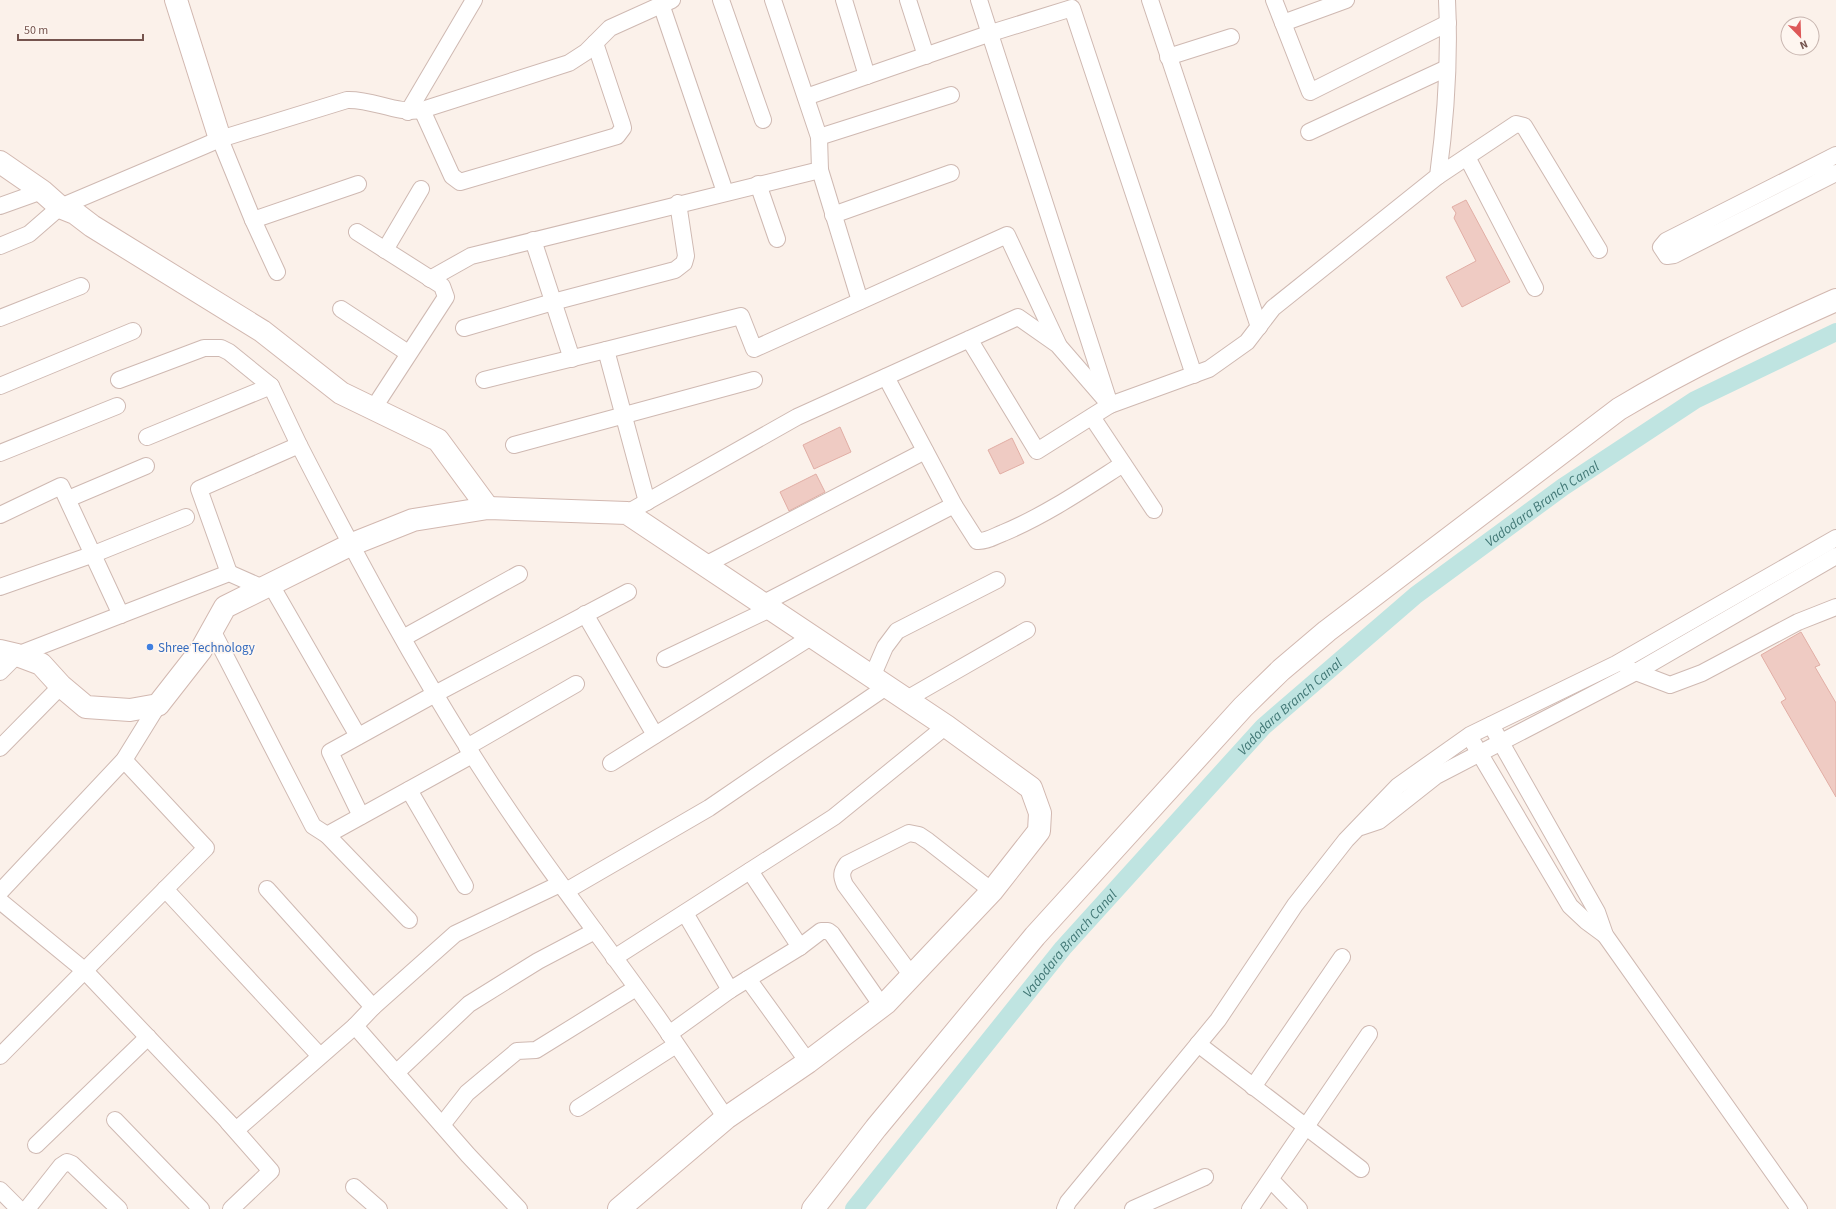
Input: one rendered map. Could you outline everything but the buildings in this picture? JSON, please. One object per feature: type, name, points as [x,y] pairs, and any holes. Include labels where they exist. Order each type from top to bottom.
[{"type":"street","points":[[176,0],[220,139],[253,220],[277,272]]},
{"type":"street","points":[[415,111],[474,0]]},
{"type":"street","points":[[721,0],[762,120]]},
{"type":"street","points":[[773,0],[819,137],[820,170],[860,301]]},
{"type":"street","points":[[844,0],[867,76]]},
{"type":"street","points":[[908,0],[926,56]]},
{"type":"street","points":[[979,0],[991,33],[1110,405]]},
{"type":"street","points":[[1150,0],[1259,327]]},
{"type":"street","points":[[1274,0],[1310,92],[1448,23]]},
{"type":"street","points":[[1283,24],[1346,0]]},
{"type":"street","points":[[1438,176],[1445,118],[1448,23],[1447,0]]},
{"type":"street","points":[[0,246],[29,234],[60,207],[220,139],[347,100],[362,99],[415,111],[569,63],[586,52],[610,28],[667,2],[725,192]]},
{"type":"street","points":[[806,97],[991,33],[1072,8],[1194,375]]},
{"type":"street","points":[[1168,57],[1231,37]]},
{"type":"street","points":[[415,111],[452,176],[460,182],[617,136],[623,128],[595,43]]},
{"type":"street","points":[[1309,132],[1447,68]]},
{"type":"street","points":[[819,137],[951,94]]},
{"type":"street","points":[[970,339],[1037,450],[1110,405],[1209,369],[1247,342],[1273,308],[1438,176],[1516,124],[1524,126],[1599,250]]},
{"type":"street","points":[[1836,155],[1666,241],[1661,247],[1663,252],[1667,256],[1674,255],[1836,174]]},
{"type":"street","points":[[1467,157],[1535,288]]},
{"type":"street","points":[[0,162],[42,191],[60,207],[75,213],[92,226],[262,331],[341,393],[438,440],[488,508]]},
{"type":"street","points":[[430,279],[471,256],[678,203],[820,170]]},
{"type":"street","points":[[833,215],[951,173]]},
{"type":"street","points":[[253,220],[358,184]]},
{"type":"street","points":[[758,184],[777,239]]},
{"type":"street","points":[[385,250],[421,189]]},
{"type":"street","points":[[0,206],[42,191]]},
{"type":"street","points":[[464,328],[554,302],[675,270],[684,263],[686,256],[678,203]]},
{"type":"street","points":[[356,232],[442,286],[446,297],[408,353],[373,409]]},
{"type":"street","points":[[484,380],[741,316],[754,349],[1007,235],[1058,345]]},
{"type":"street","points":[[533,240],[572,358]]},
{"type":"street","points":[[0,318],[81,286]]},
{"type":"street","points":[[813,1209],[876,1128],[1035,936],[1243,707],[1281,670],[1327,631],[1619,409],[1663,382],[1717,354],[1836,300]]},
{"type":"street","points":[[341,309],[408,353]]},
{"type":"street","points":[[0,892],[124,760],[158,705],[201,650],[225,607],[350,545],[413,520],[488,508],[627,513],[797,417],[1018,317],[1058,345],[1110,405]]},
{"type":"street","points":[[0,386],[133,331]]},
{"type":"street","points":[[119,380],[204,348],[213,347],[229,352],[271,386],[298,446],[350,545],[402,638],[470,751],[563,888],[636,988],[726,1118]]},
{"type":"street","points":[[606,350],[647,502]]},
{"type":"street","points":[[886,377],[954,505],[977,541],[983,541],[1015,528],[1064,502],[1123,464]]},
{"type":"street","points":[[514,446],[754,380]]},
{"type":"street","points":[[147,437],[271,386]]},
{"type":"street","points":[[0,453],[117,406]]},
{"type":"street","points":[[1092,416],[1154,510]]},
{"type":"street","points":[[229,574],[199,489],[298,446]]},
{"type":"street","points":[[705,565],[925,451]]},
{"type":"street","points":[[68,499],[146,466]]},
{"type":"street","points":[[0,515],[61,486],[94,554],[121,615]]},
{"type":"street","points":[[665,660],[954,505]]},
{"type":"street","points":[[619,1209],[726,1118],[808,1062],[882,1006],[992,891],[1039,831],[1040,813],[1031,788],[946,726],[627,513]]},
{"type":"street","points":[[0,587],[94,554],[186,517]]},
{"type":"street","points":[[1064,1207],[1218,1020],[1294,905],[1356,829],[1398,786],[1470,735],[1616,664],[1836,538]]},
{"type":"street","points":[[1356,829],[1379,821],[1436,776],[1636,672],[1836,556]]},
{"type":"street","points":[[0,672],[9,652],[121,615],[229,574],[267,587],[358,736]]},
{"type":"street","points":[[402,638],[519,574]]},
{"type":"street","points":[[0,900],[84,970],[236,1130],[355,1026],[455,934],[563,888],[709,808],[879,682],[885,647],[897,631],[997,580]]},
{"type":"street","points":[[361,816],[330,752],[435,694],[628,592]]},
{"type":"street","points":[[1616,664],[1670,685],[1702,673],[1798,622],[1836,607]]},
{"type":"street","points":[[585,614],[655,735]]},
{"type":"street","points":[[212,630],[313,826],[327,835],[409,920]]},
{"type":"street","points":[[905,700],[1027,630]]},
{"type":"street","points":[[611,763],[811,637]]},
{"type":"street","points":[[9,652],[41,664],[61,686],[86,707],[130,710],[158,705]]},
{"type":"street","points":[[327,835],[409,790],[576,684]]},
{"type":"street","points":[[0,748],[61,686]]},
{"type":"street","points":[[1491,725],[1597,912],[1605,935],[1799,1209]]},
{"type":"street","points":[[614,958],[834,817],[946,726]]},
{"type":"street","points":[[1470,735],[1478,753],[1570,906],[1586,921],[1605,935]]},
{"type":"street","points":[[0,1056],[206,848],[124,760]]},
{"type":"street","points":[[409,790],[465,886]]},
{"type":"street","points":[[912,976],[845,885],[841,878],[842,870],[847,864],[909,833],[919,835],[928,841],[992,891]]},
{"type":"street","points":[[750,871],[800,948]]},
{"type":"street","points":[[165,889],[320,1056]]},
{"type":"street","points":[[267,889],[373,1008]]},
{"type":"street","points":[[685,913],[730,990]]},
{"type":"street","points":[[396,1073],[469,1004],[538,961],[595,931]]},
{"type":"street","points":[[578,1108],[672,1039],[730,990],[800,948],[821,931],[828,931],[832,934],[882,1006]]},
{"type":"street","points":[[1253,1086],[1342,957]]},
{"type":"street","points":[[748,979],[808,1062]]},
{"type":"street","points":[[442,1125],[467,1093],[517,1051],[536,1050],[636,988]]},
{"type":"street","points":[[355,1026],[442,1125],[519,1209]]},
{"type":"street","points":[[1250,1209],[1370,1034]]},
{"type":"street","points":[[36,1146],[148,1037]]},
{"type":"street","points":[[1198,1044],[1361,1169]]},
{"type":"street","points":[[115,1120],[200,1209]]},
{"type":"street","points":[[227,1121],[271,1171],[231,1209]]},
{"type":"street","points":[[27,1209],[61,1166],[67,1162],[72,1164],[119,1209]]},
{"type":"street","points":[[1133,1209],[1205,1177]]},
{"type":"street","points":[[1271,1180],[1299,1209]]},
{"type":"street","points":[[354,1187],[379,1209]]},
{"type":"street","points":[[0,1190],[19,1209]]},
{"type":"waterway","name":"Vadodara Branch Canal","points":[[854,1209],[1063,948],[1263,727],[1416,595],[1563,487],[1695,400],[1836,332]]},
{"type":"place","name":"Shree Technology","points":[[150,647]]}]
